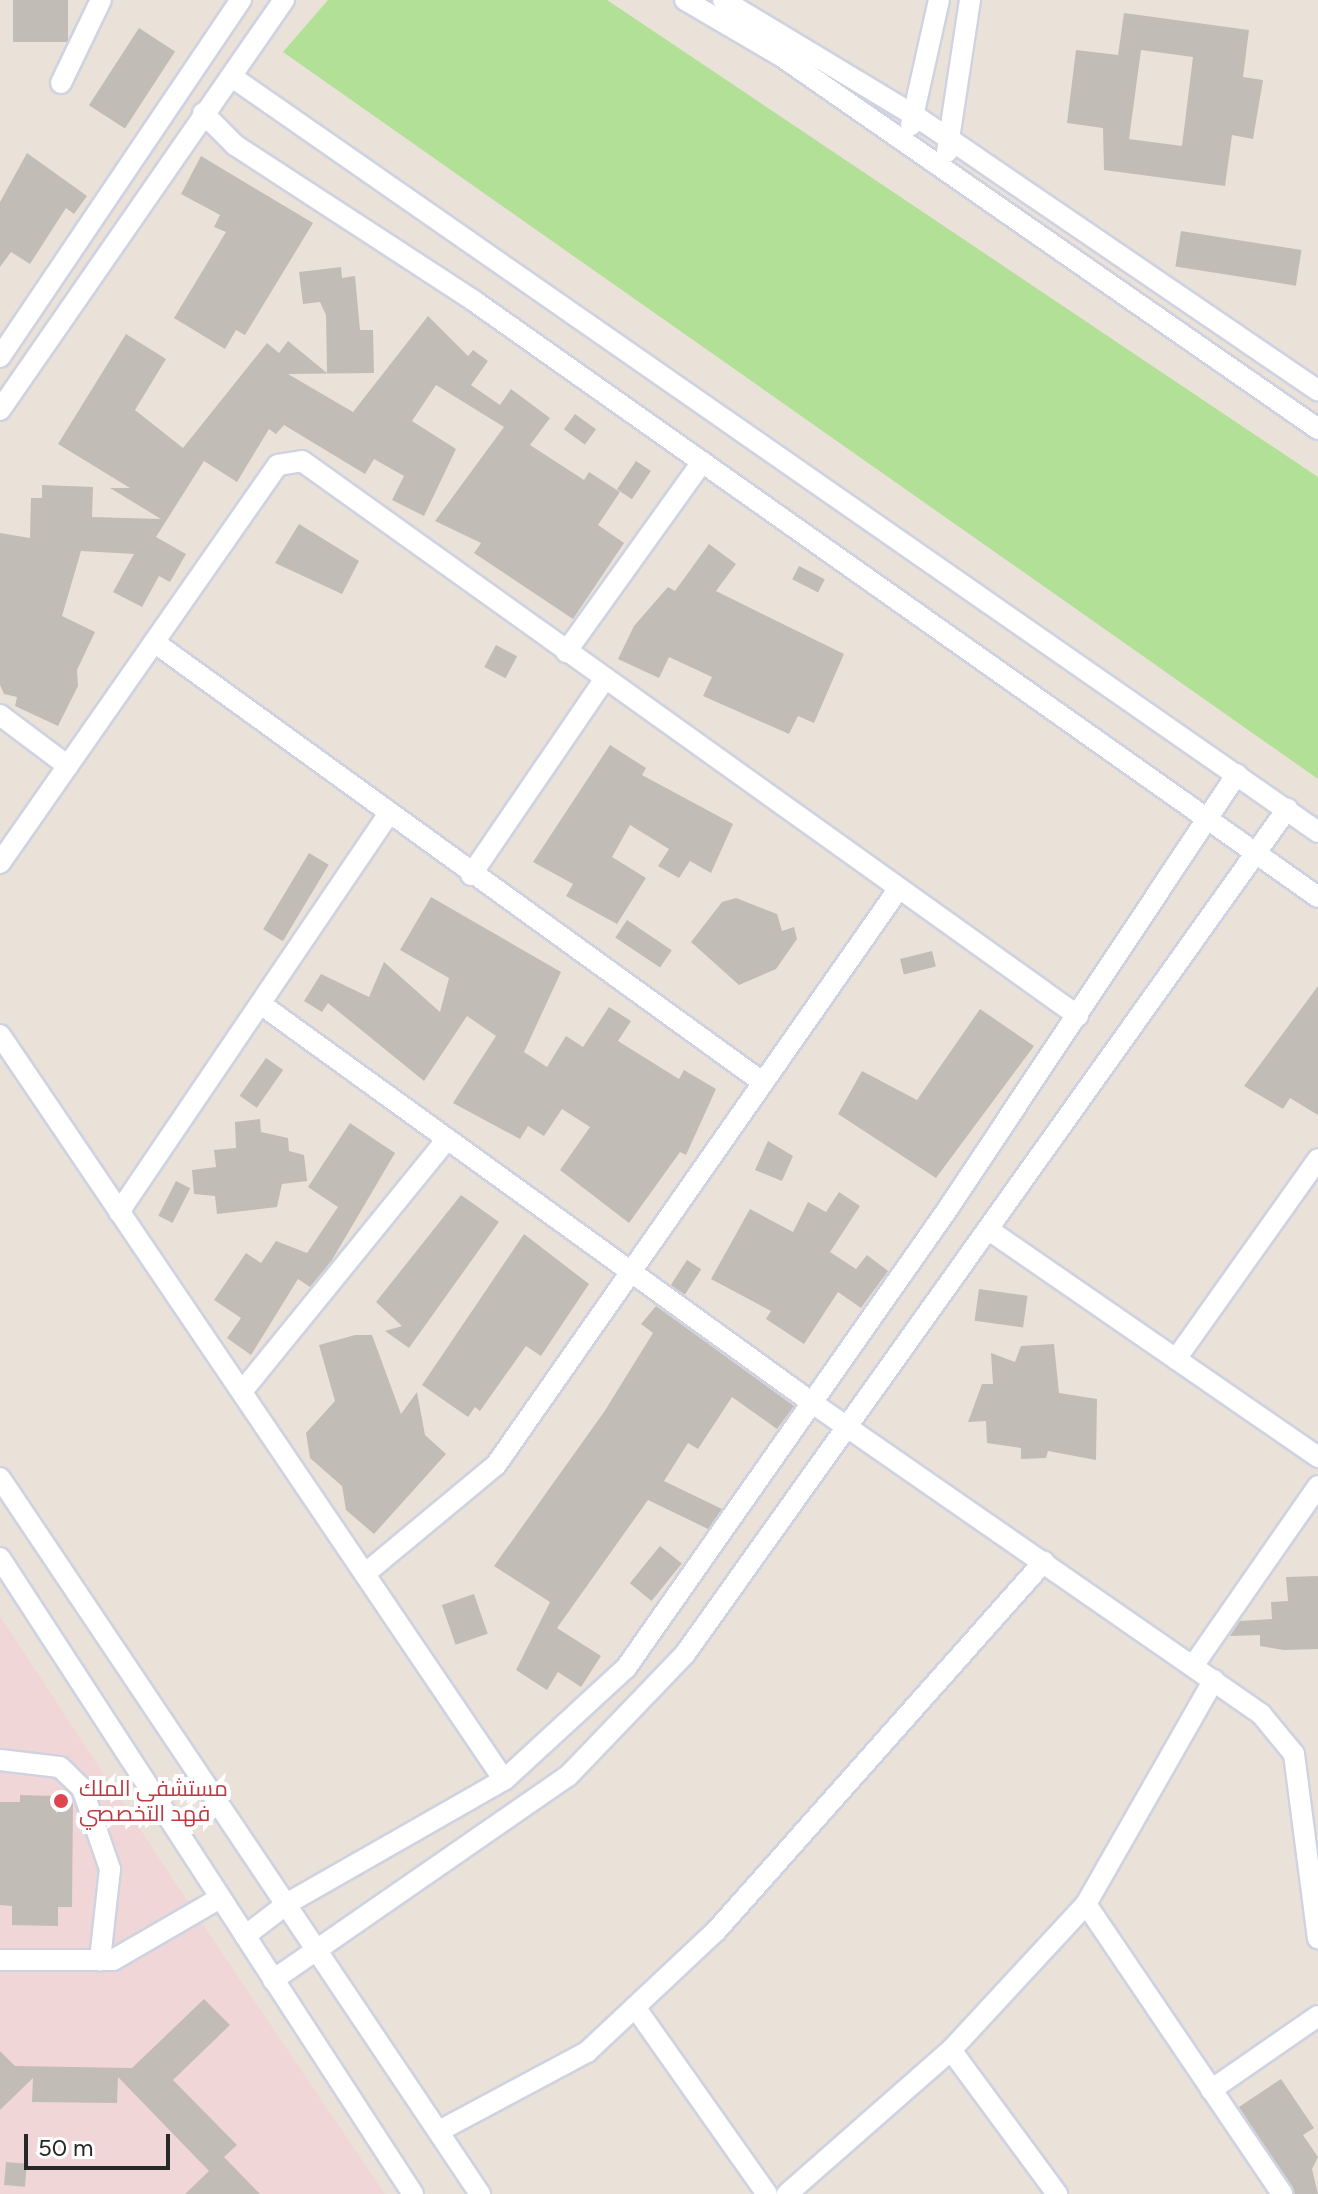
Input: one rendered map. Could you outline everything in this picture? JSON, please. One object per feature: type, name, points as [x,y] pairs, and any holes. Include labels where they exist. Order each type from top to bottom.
[{"type":"street","points":[[61,83],[101,0]]},
{"type":"street","points":[[0,357],[241,0]]},
{"type":"street","points":[[0,410],[203,113],[235,79],[284,0]]},
{"type":"street","points":[[685,0],[944,168],[1318,429]]},
{"type":"street","points":[[723,0],[914,115],[1318,391]]},
{"type":"street","points":[[907,143],[939,0]]},
{"type":"street","points":[[944,168],[970,0]]},
{"type":"street","points":[[235,79],[1318,832]]},
{"type":"street","points":[[203,113],[235,145],[702,462],[1318,897]]},
{"type":"street","points":[[0,863],[278,465],[302,461],[897,891],[1078,1016]]},
{"type":"street","points":[[566,652],[702,462]]},
{"type":"street","points":[[154,642],[388,815],[761,1081]]},
{"type":"street","points":[[471,875],[604,680]]},
{"type":"street","points":[[0,715],[68,766]]},
{"type":"street","points":[[245,1936],[288,1903],[504,1780],[626,1668],[1078,1016],[1210,820],[1237,774]]},
{"type":"street","points":[[273,1980],[316,1946],[568,1776],[685,1654],[1287,809]]},
{"type":"street","points":[[119,1212],[388,815]]},
{"type":"street","points":[[367,1572],[496,1465],[627,1269],[897,891]]},
{"type":"street","points":[[262,1005],[811,1402],[850,1425],[1261,1714],[1294,1754],[1318,1938]]},
{"type":"street","points":[[0,1035],[119,1212],[244,1389],[504,1780]]},
{"type":"street","points":[[244,1389],[447,1139]]},
{"type":"street","points":[[1176,1359],[1317,1163]]},
{"type":"street","points":[[989,1230],[1318,1457]]},
{"type":"street","points":[[0,1478],[288,1903],[480,2194]]},
{"type":"street","points":[[1193,1666],[1318,1486]]},
{"type":"street","points":[[0,1558],[413,2194]]},
{"type":"street","points":[[439,2131],[587,2052],[716,1931],[1044,1561]]},
{"type":"street","points":[[787,2194],[951,2050],[1086,1904],[1214,1680]]},
{"type":"street","points":[[0,1760],[60,1767],[82,1788],[110,1869],[100,1960]]},
{"type":"street","points":[[0,1960],[100,1960],[149,1944],[220,1898]]},
{"type":"street","points":[[1086,1904],[1282,2194]]},
{"type":"street","points":[[635,2007],[767,2194]]},
{"type":"street","points":[[1211,2090],[1318,2016]]},
{"type":"street","points":[[951,2050],[1057,2194]]},
{"type":"shaded area","name":"مستشفى الملك فهد التخصصي","points":[[0,1616],[200,1920],[385,2194],[0,2194]]},
{"type":"green space","points":[[328,0],[607,0],[1318,477],[1318,779],[283,52]]},
{"type":"building","points":[[13,0],[68,0],[68,42],[13,42]]},
{"type":"building","points":[[1124,13],[1249,30],[1243,77],[1263,80],[1253,139],[1232,135],[1225,186],[1104,170],[1103,128],[1067,123],[1076,50],[1118,55]],"holes":[[[1141,50],[1193,57],[1182,146],[1129,139]]]},
{"type":"building","points":[[139,28],[175,51],[125,129],[89,105]]},
{"type":"building","points":[[27,153],[87,196],[74,214],[66,208],[30,264],[11,252],[0,267],[0,202]]},
{"type":"building","points":[[201,156],[313,223],[245,335],[236,330],[225,349],[174,318],[226,232],[214,227],[220,215],[181,194]]},
{"type":"building","points":[[1181,231],[1301,250],[1296,286],[1175,267]]},
{"type":"building","points":[[341,267],[342,278],[355,276],[360,330],[373,330],[374,373],[288,374],[353,412],[428,316],[468,356],[473,350],[488,361],[471,385],[500,405],[511,389],[550,418],[530,445],[584,480],[589,472],[620,492],[598,525],[624,543],[573,619],[474,553],[481,543],[435,521],[504,427],[436,385],[412,421],[456,449],[424,516],[392,500],[404,476],[374,459],[365,474],[284,425],[276,434],[269,429],[237,482],[204,461],[156,537],[186,554],[170,582],[159,576],[142,607],[113,592],[134,554],[81,551],[62,616],[95,632],[77,670],[78,686],[58,726],[15,706],[17,697],[4,694],[0,685],[0,533],[30,538],[31,498],[42,498],[42,485],[93,487],[92,517],[161,519],[110,488],[130,488],[58,444],[126,334],[166,359],[135,410],[183,448],[267,343],[279,353],[288,341],[327,373],[326,315],[320,302],[303,304],[299,272]]},
{"type":"building","points":[[575,414],[596,429],[585,445],[564,429]]},
{"type":"building","points":[[636,461],[651,471],[632,499],[617,489]]},
{"type":"building","points":[[299,524],[359,561],[342,594],[275,563]]},
{"type":"building","points":[[709,544],[736,564],[716,591],[844,654],[814,723],[798,716],[789,734],[703,696],[712,677],[669,657],[659,678],[618,659],[634,626],[668,587],[675,591]]},
{"type":"building","points":[[799,566],[825,579],[818,593],[792,579]]},
{"type":"building","points":[[496,645],[517,656],[505,678],[484,667]]},
{"type":"building","points":[[610,745],[646,768],[642,775],[733,824],[711,873],[690,861],[679,878],[658,866],[669,849],[630,825],[612,857],[646,878],[617,924],[566,896],[573,884],[533,862]]},
{"type":"building","points":[[309,853],[329,865],[283,941],[263,929]]},
{"type":"building","points":[[431,897],[561,972],[524,1052],[547,1067],[566,1036],[583,1047],[609,1007],[631,1021],[618,1041],[679,1079],[684,1070],[716,1089],[686,1155],[680,1152],[629,1223],[560,1170],[590,1127],[562,1109],[544,1136],[528,1126],[520,1139],[453,1103],[496,1036],[467,1016],[424,1081],[328,1003],[322,1012],[304,1001],[321,974],[369,997],[384,962],[440,1012],[449,978],[400,950]]},
{"type":"building","points":[[736,898],[777,914],[782,931],[794,927],[797,939],[776,969],[739,985],[691,942],[722,902]]},
{"type":"building","points":[[627,920],[672,950],[660,968],[615,937]]},
{"type":"building","points":[[932,951],[936,967],[904,975],[900,959]]},
{"type":"building","points":[[1318,986],[1318,1115],[1290,1098],[1283,1109],[1244,1086]]},
{"type":"building","points":[[980,1009],[1034,1046],[936,1178],[838,1114],[862,1071],[917,1100]]},
{"type":"building","points":[[266,1058],[283,1070],[257,1108],[240,1096]]},
{"type":"building","points":[[260,1119],[261,1132],[288,1138],[289,1151],[304,1155],[307,1181],[282,1184],[277,1207],[217,1214],[215,1196],[194,1194],[192,1170],[216,1167],[214,1150],[236,1148],[235,1122]]},
{"type":"building","points":[[350,1123],[395,1153],[332,1260],[310,1287],[298,1279],[251,1355],[227,1338],[241,1318],[214,1300],[246,1253],[261,1263],[276,1241],[307,1253],[338,1207],[308,1187]]},
{"type":"building","points":[[768,1141],[793,1156],[782,1181],[755,1170]]},
{"type":"building","points":[[176,1181],[190,1188],[173,1223],[158,1216]]},
{"type":"building","points":[[839,1192],[860,1206],[830,1252],[856,1269],[867,1255],[888,1271],[861,1308],[838,1292],[804,1344],[766,1319],[771,1311],[711,1279],[750,1209],[793,1232],[808,1202],[826,1212]]},
{"type":"building","points":[[461,1195],[499,1222],[409,1348],[385,1331],[402,1326],[376,1302]]},
{"type":"building","points":[[524,1234],[589,1284],[541,1356],[526,1346],[480,1411],[475,1407],[468,1417],[422,1385]]},
{"type":"building","points":[[687,1260],[701,1269],[685,1294],[671,1285]]},
{"type":"building","points":[[979,1289],[1028,1296],[1023,1328],[975,1321]]},
{"type":"building","points":[[656,1306],[794,1406],[777,1429],[732,1397],[698,1449],[688,1443],[664,1481],[722,1509],[708,1529],[648,1500],[557,1628],[601,1656],[581,1687],[558,1672],[547,1690],[516,1670],[550,1602],[494,1566],[604,1412],[653,1333],[641,1324]]},
{"type":"building","points":[[355,1335],[372,1335],[401,1414],[417,1392],[425,1435],[446,1454],[374,1534],[346,1510],[342,1486],[310,1458],[306,1433],[335,1401],[319,1345]]},
{"type":"building","points":[[1054,1344],[1059,1393],[1097,1399],[1096,1460],[1048,1451],[1046,1458],[1021,1459],[1021,1448],[987,1443],[986,1421],[968,1422],[982,1384],[993,1384],[991,1353],[1015,1362],[1021,1346]]},
{"type":"building","points":[[660,1546],[682,1564],[652,1601],[630,1583]]},
{"type":"building","points":[[1318,1576],[1318,1649],[1284,1650],[1260,1646],[1260,1635],[1230,1636],[1240,1621],[1272,1619],[1271,1602],[1288,1601],[1286,1577]]},
{"type":"building","points":[[474,1594],[488,1634],[456,1645],[442,1605]]},
{"type":"building","points":[[20,1795],[56,1796],[56,1813],[73,1803],[72,1907],[58,1907],[58,1926],[12,1925],[12,1906],[0,1905],[0,1802],[20,1802]]},
{"type":"building","points":[[204,1999],[230,2025],[173,2080],[237,2145],[224,2157],[260,2194],[185,2194],[209,2171],[118,2077],[117,2103],[32,2102],[33,2078],[0,2110],[0,2051],[15,2066],[132,2068]]},
{"type":"building","points":[[1281,2079],[1314,2128],[1303,2135],[1318,2157],[1312,2169],[1318,2194],[1295,2194],[1239,2107]]},
{"type":"building","points":[[6,2162],[27,2164],[25,2187],[4,2185]]},
{"type":"place","name":"مستشفى الملك فهد التخصصي","points":[[61,1801]]}]
